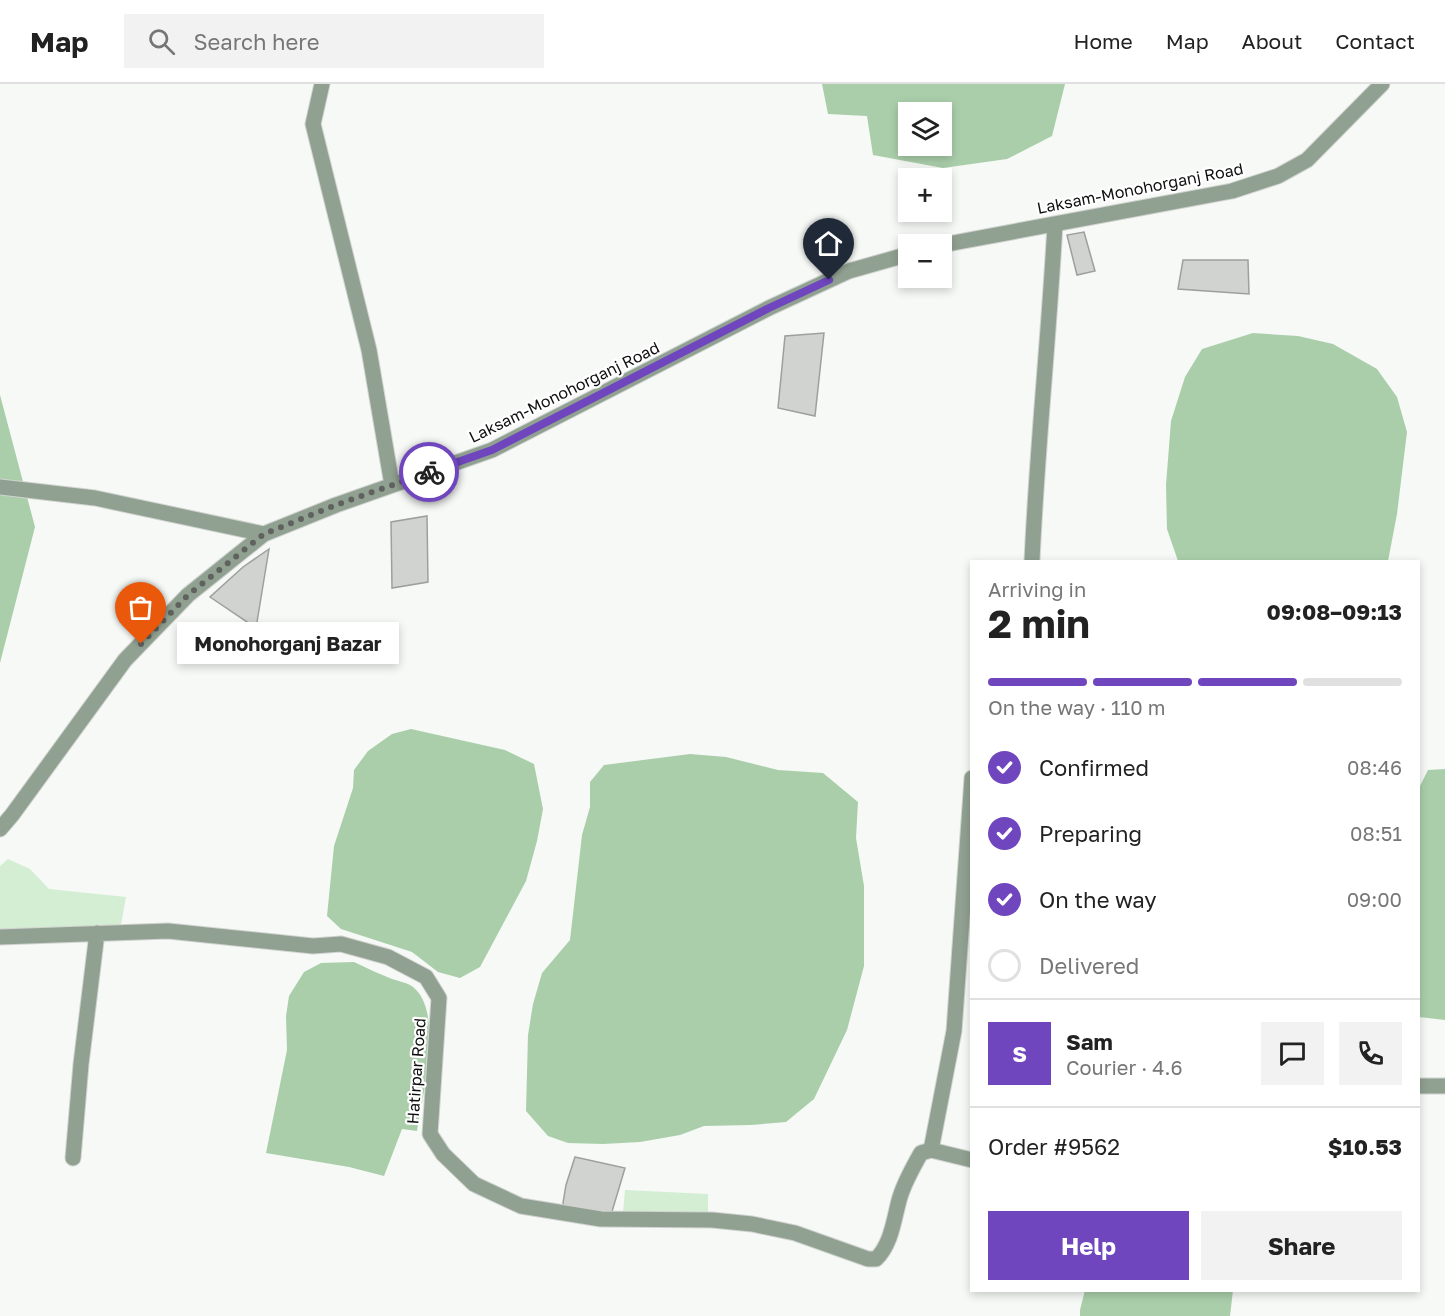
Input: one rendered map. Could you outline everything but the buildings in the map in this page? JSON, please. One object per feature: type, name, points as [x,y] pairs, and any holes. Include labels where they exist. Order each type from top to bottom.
[{"type":"street","points":[[322,84],[313,124],[369,350],[392,485]]},
{"type":"street","name":"Laksam-Monohorganj Road","points":[[952,243],[1232,191],[1278,176],[1307,160],[1382,84]]},
{"type":"street","points":[[1032,560],[1036,471],[1051,308],[1055,224]]},
{"type":"street","name":"Laksam-Monohorganj Road","points":[[0,829],[12,816],[125,660],[188,595],[264,534],[492,450],[769,308],[849,271],[898,257]]},
{"type":"street","points":[[0,487],[95,498],[264,534]]},
{"type":"street","points":[[970,806],[954,1031],[931,1150],[970,1160]]},
{"type":"street","name":"Hatirpar Road","points":[[0,937],[168,931],[313,946],[341,944],[388,957],[426,976],[439,998],[430,1134],[443,1154],[474,1184],[521,1206],[601,1219],[712,1220],[752,1224],[795,1233],[876,1260],[882,1254],[888,1239],[910,1173],[921,1153],[931,1150]]},
{"type":"street","points":[[73,1158],[81,1064],[97,933]]},
{"type":"street","points":[[1420,1086],[1445,1086]]},
{"type":"shaded area","points":[[822,84],[1065,84],[1052,136],[1007,159],[943,168],[873,155],[867,116],[828,114]]},
{"type":"shaded area","points":[[1253,333],[1298,336],[1333,344],[1377,369],[1397,397],[1407,432],[1397,514],[1388,560],[1178,560],[1167,529],[1166,485],[1171,421],[1185,377],[1202,349]]},
{"type":"shaded area","points":[[0,395],[35,527],[0,663]]},
{"type":"shaded area","points":[[411,729],[505,750],[534,764],[543,809],[526,881],[480,967],[460,978],[438,972],[412,952],[341,929],[327,916],[334,846],[353,788],[354,770],[368,751],[392,734]]},
{"type":"shaded area","points":[[690,754],[726,757],[778,770],[823,773],[858,802],[856,838],[864,886],[864,966],[847,1030],[814,1099],[786,1122],[704,1126],[680,1135],[640,1142],[568,1143],[548,1136],[526,1111],[528,1035],[533,1004],[542,973],[570,940],[582,835],[590,807],[590,782],[604,765]]},
{"type":"shaded area","points":[[1445,769],[1445,1020],[1420,1017],[1420,786],[1428,770]]},
{"type":"shaded area","points":[[8,859],[30,869],[49,889],[126,897],[120,930],[0,933],[0,866]]},
{"type":"shaded area","points":[[354,962],[410,985],[421,996],[427,1012],[429,1053],[417,1131],[402,1129],[384,1176],[349,1167],[266,1153],[287,1050],[286,1016],[289,996],[304,972],[321,963]]},
{"type":"shaded area","points":[[625,1190],[708,1194],[708,1213],[623,1213]]},
{"type":"shaded area","points":[[1084,1292],[1233,1292],[1230,1316],[1080,1316]]},
{"type":"way so far","points":[[141,644],[188,595],[264,534],[336,505],[429,472]]},
{"type":"place","name":"Monohorganj Bazar","points":[[141,644]]},
{"type":"route","points":[[429,472],[492,450],[769,308],[829,280]]}]
